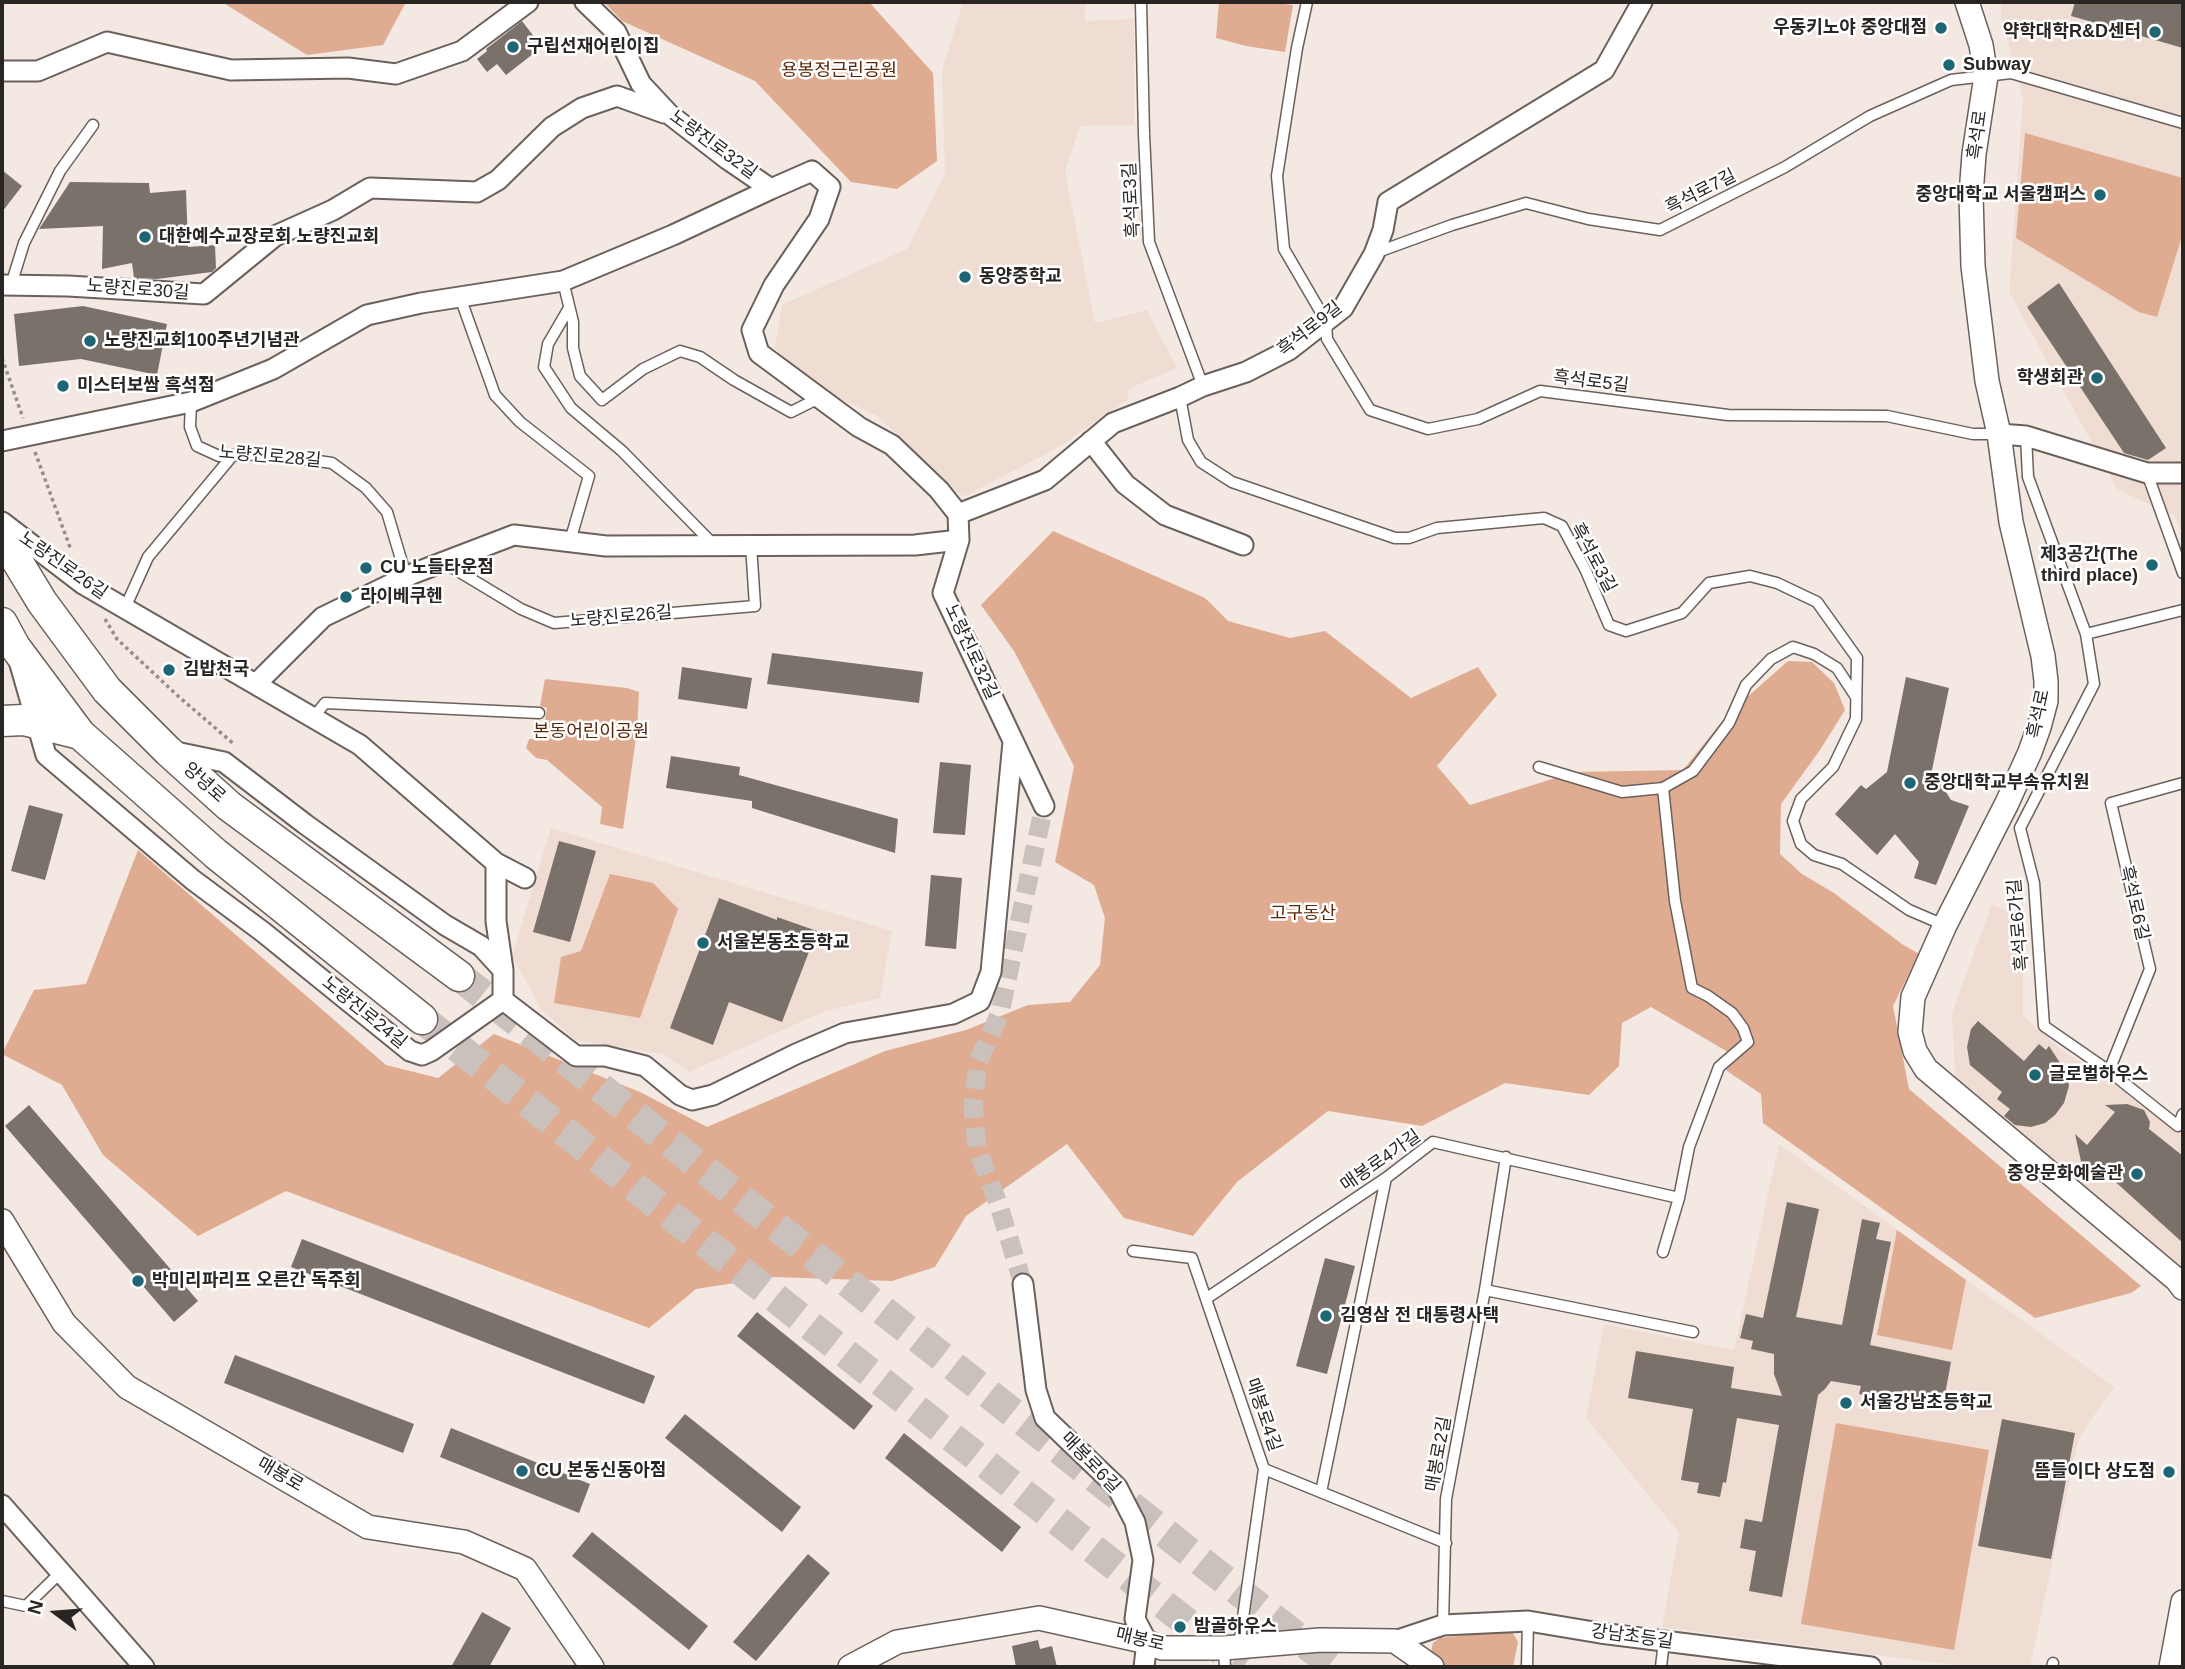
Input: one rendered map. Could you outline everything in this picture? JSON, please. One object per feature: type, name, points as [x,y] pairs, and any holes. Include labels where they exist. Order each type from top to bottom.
[{"type":"main road","name":"양녕로","points":[[2,536],[42,602],[107,690],[168,751],[229,806],[459,976]]},
{"type":"main road","points":[[9,635],[80,734],[216,854],[422,1019]]},
{"type":"main road","points":[[2,720],[36,722],[80,734]]},
{"type":"street","points":[[2,71],[38,71],[107,42],[231,70],[348,68],[396,75],[462,51],[528,2]]},
{"type":"street","name":"노량진로32길","points":[[585,2],[616,32],[641,84],[669,114],[727,159],[771,189],[812,171],[830,187],[819,219],[774,285],[752,330],[759,353],[859,427],[892,444],[939,490],[958,514],[958,540],[943,593],[1013,741]]},
{"type":"street","name":"흑석로9길","points":[[958,514],[1045,480],[1113,423],[1203,386],[1246,372],[1289,351],[1343,308],[1374,254],[1383,230],[1388,202],[1604,70],[1642,2]]},
{"type":"street","name":"흑석로","points":[[1967,2],[1981,46],[1986,76],[1974,154],[1971,227],[1987,381],[1999,434],[2011,522],[2043,656],[2046,701],[2039,727],[2013,790],[1945,925],[1913,997],[1910,1031],[1920,1061],[1926,1069],[2177,1280],[2183,1288]]},
{"type":"street","name":"노량진로30길","points":[[7,285],[204,294],[275,236],[333,210],[370,188],[477,192],[498,180],[552,127],[582,108],[617,96],[669,114]]},
{"type":"street","points":[[2,441],[191,402],[273,369],[367,315],[421,303],[563,281],[673,235],[771,189]]},
{"type":"street","points":[[1999,434],[2026,436],[2147,473],[2183,473]]},
{"type":"street","points":[[1091,441],[1125,484],[1165,515],[1243,545]]},
{"type":"street","name":"노량진로26길","points":[[2,522],[83,584],[360,745],[496,863],[525,878]]},
{"type":"street","points":[[256,684],[323,617],[407,576],[514,535],[606,546],[915,545],[958,540]]},
{"type":"street","name":"노량진로24길","points":[[9,635],[46,755],[193,880],[263,932],[410,1051],[422,1055],[431,1051],[503,1000]]},
{"type":"street","points":[[1013,741],[1044,806]]},
{"type":"street","points":[[496,863],[496,921],[503,970],[503,1000],[576,1056],[605,1056],[645,1066],[680,1095],[692,1100],[713,1095],[845,1033],[953,1014],[979,1001],[991,972],[1013,741]]},
{"type":"street","points":[[168,751],[225,762],[305,824],[434,917],[481,946],[503,970]]},
{"type":"street","name":"매봉로","points":[[2,1221],[64,1322],[127,1387],[368,1527],[464,1542],[525,1569],[592,1667]]},
{"type":"street","name":"매봉로6길","points":[[1023,1284],[1035,1390],[1045,1418],[1117,1487],[1135,1522],[1143,1560],[1135,1619],[1147,1642]]},
{"type":"street","points":[[2,1505],[144,1667]]},
{"type":"street","points":[[2171,1667],[2183,1602]]},
{"type":"street","name":"매봉로","points":[[850,1667],[897,1642],[1039,1618],[1147,1642],[1162,1648],[1229,1654],[1320,1640],[1395,1641]]},
{"type":"street","name":"강남초등길","points":[[1395,1641],[1443,1625],[1528,1621],[1600,1633],[1871,1667]]},
{"type":"street","points":[[1395,1641],[1432,1667]]},
{"type":"street","points":[[1144,1667],[1147,1642]]},
{"type":"lane","name":"흑석로3길","points":[[1141,2],[1149,242],[1203,386]]},
{"type":"lane","name":"흑석로5길","points":[[1307,2],[1277,176],[1284,249],[1326,321],[1327,339],[1370,410],[1428,429],[1478,419],[1540,391],[1728,415],[1887,416],[1973,434],[1999,434]]},
{"type":"lane","name":"흑석로7길","points":[[1374,254],[1452,225],[1527,203],[1588,219],[1660,230],[1785,167],[1870,116],[1951,80],[2011,73],[2183,123]]},
{"type":"lane","points":[[7,285],[24,243],[60,171],[93,125]]},
{"type":"lane","points":[[563,281],[573,322],[573,348],[580,376],[602,400],[643,369],[680,351],[700,357],[791,412],[819,398]]},
{"type":"lane","points":[[460,297],[495,395],[520,422],[589,476],[570,541]]},
{"type":"lane","points":[[569,308],[548,345],[544,367],[571,408],[622,451],[714,546]]},
{"type":"lane","name":"흑석로3길","points":[[1180,397],[1188,440],[1201,463],[1232,482],[1395,538],[1409,538],[1437,528],[1544,518],[1562,526],[1586,571],[1609,625],[1626,631],[1682,614],[1709,583],[1750,576],[1777,583],[1817,602],[1857,658],[1856,719],[1833,767],[1801,799],[1793,821],[1801,844],[1814,855],[1842,864],[1909,910],[1945,925]]},
{"type":"lane","name":"노량진로28길","points":[[191,402],[190,427],[197,446],[219,456],[269,454],[332,463],[366,488],[387,512],[407,576]]},
{"type":"lane","name":"흑석로6가길","points":[[2026,436],[2028,477],[2086,634],[2094,684],[2020,828],[2034,883],[2044,1026],[2109,1071]]},
{"type":"lane","name":"노량진로26길","points":[[125,608],[148,557],[233,455]]},
{"type":"lane","points":[[2147,473],[2183,573]]},
{"type":"lane","name":"노량진로26길","points":[[443,562],[521,609],[554,623],[755,606],[751,545]]},
{"type":"lane","points":[[2086,634],[2183,610]]},
{"type":"lane","points":[[1539,767],[1622,792],[1663,788],[1693,771],[1729,723],[1746,685],[1771,659],[1793,648],[1814,654],[1837,668],[1856,698]]},
{"type":"lane","points":[[313,718],[326,703],[539,713]]},
{"type":"lane","name":"흑석로6길","points":[[2109,1071],[2150,969],[2111,803],[2183,783]]},
{"type":"lane","points":[[1663,788],[1675,901],[1692,988],[1732,1013],[1743,1028],[1748,1042],[1719,1067],[1689,1147],[1679,1198],[1663,1252]]},
{"type":"lane","points":[[2109,1071],[2178,1126],[2183,1114]]},
{"type":"lane","name":"매봉로4가길","points":[[1207,1298],[1386,1178],[1433,1142],[1679,1198]]},
{"type":"lane","name":"매봉로2길","points":[[1443,1625],[1446,1499],[1485,1290],[1506,1157]]},
{"type":"lane","points":[[1321,1492],[1386,1178]]},
{"type":"lane","name":"매봉로4길","points":[[1133,1251],[1192,1258],[1264,1469],[1229,1654]]},
{"type":"lane","points":[[1485,1290],[1693,1332]]},
{"type":"lane","points":[[1264,1469],[1446,1543]]},
{"type":"lane","points":[[2,1601],[26,1606],[61,1572]]},
{"type":"lane","points":[[1527,1667],[1528,1621]]},
{"type":"lane","points":[[1661,1667],[1664,1641]]},
{"type":"path","points":[[2,358],[83,584],[117,639],[236,746]]},
{"type":"shaded area","name":"동양중학교","points":[[963,2],[1085,2],[1085,21],[1134,19],[1134,125],[1080,126],[1065,171],[1095,323],[1147,310],[1177,368],[1128,389],[1128,399],[1059,447],[963,497],[876,415],[814,387],[775,348],[782,305],[907,249],[945,173],[942,70]]},
{"type":"shaded area","name":"중앙대학교 서울캠퍼스","points":[[2001,2],[2183,2],[2183,536],[2175,516],[2118,490],[2009,292],[2023,98],[2001,17]]},
{"type":"shaded area","name":"서울본동초등학교","points":[[551,828],[892,931],[880,998],[825,1011],[689,1072],[663,1054],[575,1040],[541,1009],[512,956]]},
{"type":"shaded area","points":[[1992,904],[2022,918],[2023,1016],[2064,1052],[2178,1125],[2183,1114],[2183,1276],[1955,1076],[1952,1013]]},
{"type":"shaded area","name":"서울강남초등학교","points":[[1779,1144],[2114,1387],[2079,1437],[2030,1667],[1969,1667],[1662,1627],[1679,1533],[1586,1418],[1604,1324],[1734,1350]]},
{"type":"green space","points":[[222,2],[406,2],[383,45],[307,55]]},
{"type":"green space","name":"용봉정근린공원","points":[[604,2],[869,2],[933,73],[937,161],[897,189],[851,182],[755,81],[622,21]]},
{"type":"green space","points":[[1219,2],[1293,5],[1285,52],[1216,38]]},
{"type":"green space","points":[[2025,133],[2183,178],[2183,233],[2157,317],[2139,312],[2016,238]]},
{"type":"green space","name":"고구동산","points":[[1053,531],[1205,598],[1228,621],[1290,638],[1325,631],[1411,698],[1478,667],[1497,695],[1437,766],[1470,805],[1574,772],[1683,770],[1728,714],[1788,661],[1812,662],[1834,683],[1845,710],[1781,804],[1780,854],[1802,874],[1834,893],[1919,954],[1893,1006],[1909,1089],[2141,1286],[2131,1293],[2035,1318],[1763,1123],[1761,1094],[1727,1071],[1728,1052],[1651,1007],[1622,1023],[1619,1066],[1589,1095],[1505,1083],[1422,1126],[1328,1111],[1237,1182],[1193,1236],[1124,1218],[1067,1144],[966,1216],[935,1267],[892,1281],[774,1277],[696,1289],[649,1328],[286,1191],[198,1236],[103,1155],[62,1085],[2,1054],[34,990],[86,984],[138,850],[386,1065],[438,1078],[494,1034],[640,1092],[707,1127],[885,1051],[966,1030],[1028,1005],[1070,1002],[1100,965],[1105,918],[1094,885],[1055,862],[1074,766],[1014,651],[981,605]]},
{"type":"green space","name":"본동어린이공원","points":[[545,679],[627,688],[639,692],[637,731],[623,829],[600,824],[602,807],[547,760],[536,758],[526,748],[529,739],[542,739],[547,708],[540,706]]},
{"type":"green space","points":[[610,874],[653,883],[678,909],[640,1018],[554,1003],[561,957],[581,951]]},
{"type":"green space","points":[[1897,1230],[1966,1280],[1952,1350],[1877,1335]]},
{"type":"green space","points":[[1836,1423],[1989,1450],[1954,1650],[1801,1624]]},
{"type":"green space","points":[[1508,1630],[1518,1642],[1513,1667],[1446,1667],[1431,1652],[1433,1643],[1440,1638]]},
{"type":"building","name":"약학대학R&D센터","points":[[2075,2],[2183,2],[2183,48],[2071,16]]},
{"type":"building","name":"구립선재어린이집","points":[[522,21],[542,47],[506,75],[497,64],[487,72],[477,59]]},
{"type":"building","points":[[2,170],[22,186],[2,212]]},
{"type":"building","name":"대한예수교장로회 노량진교회","points":[[70,182],[149,183],[150,193],[186,190],[188,247],[215,245],[216,268],[212,272],[157,279],[134,278],[132,263],[102,269],[103,226],[39,229]]},
{"type":"building","name":"학생회관","points":[[2059,283],[2166,448],[2148,460],[2124,453],[2027,307]]},
{"type":"building","name":"노량진교회100주년기념관","points":[[83,306],[167,324],[157,375],[81,359],[19,366],[14,314]]},
{"type":"building","points":[[772,653],[923,672],[919,703],[767,684]]},
{"type":"building","points":[[682,667],[752,678],[747,709],[678,699]]},
{"type":"building","name":"중앙대학교부속유치원","points":[[1906,677],[1949,688],[1932,770],[1951,800],[1969,806],[1936,885],[1914,878],[1919,862],[1895,834],[1877,855],[1835,814],[1861,785],[1866,789],[1887,772]]},
{"type":"building","points":[[671,756],[740,767],[739,775],[898,819],[895,853],[752,808],[752,801],[666,788]]},
{"type":"building","points":[[940,762],[971,765],[965,835],[933,833]]},
{"type":"building","points":[[29,805],[63,814],[45,880],[11,871]]},
{"type":"building","points":[[559,841],[596,851],[570,942],[533,932]]},
{"type":"building","points":[[931,875],[962,878],[956,949],[925,946]]},
{"type":"building","points":[[719,898],[777,920],[777,917],[817,931],[782,1022],[729,1002],[713,1045],[670,1028]]},
{"type":"building","name":"글로벌하우스","points":[[1978,1021],[2024,1061],[2039,1044],[2046,1050],[2049,1046],[2066,1072],[2069,1086],[2064,1103],[2045,1123],[2031,1127],[2015,1125],[2004,1116],[2010,1109],[1997,1099],[2002,1092],[1970,1065],[1967,1047],[1971,1029]]},
{"type":"building","name":"중앙문화예술관","points":[[2127,1104],[2144,1110],[2150,1122],[2149,1129],[2183,1156],[2183,1243],[2110,1177],[2099,1178],[2082,1166],[2075,1134],[2087,1145],[2115,1112],[2105,1105]]},
{"type":"building","points":[[29,1105],[198,1301],[174,1322],[5,1126]]},
{"type":"building","points":[[1787,1202],[1819,1209],[1796,1317],[1842,1325],[1862,1219],[1880,1223],[1876,1239],[1891,1242],[1870,1345],[1951,1362],[1944,1400],[1921,1395],[1919,1406],[1859,1394],[1861,1386],[1831,1381],[1818,1395],[1782,1597],[1749,1591],[1756,1551],[1740,1548],[1745,1519],[1762,1522],[1779,1425],[1737,1418],[1726,1483],[1723,1482],[1720,1497],[1697,1493],[1699,1483],[1681,1480],[1693,1409],[1628,1398],[1636,1351],[1734,1367],[1731,1388],[1782,1396],[1774,1374],[1774,1354],[1751,1349],[1753,1341],[1740,1338],[1746,1314],[1763,1318]]},
{"type":"building","points":[[302,1239],[655,1376],[644,1404],[291,1267]]},
{"type":"building","name":"김영삼 전 대통령사택","points":[[1325,1258],[1355,1266],[1327,1374],[1296,1366]]},
{"type":"building","points":[[757,1312],[873,1406],[854,1430],[737,1336]]},
{"type":"building","points":[[235,1355],[414,1424],[403,1453],[224,1383]]},
{"type":"building","points":[[685,1414],[801,1507],[782,1532],[665,1438]]},
{"type":"building","points":[[2002,1419],[2075,1433],[2051,1559],[1978,1546]]},
{"type":"building","points":[[451,1428],[590,1484],[579,1513],[440,1457]]},
{"type":"building","points":[[904,1433],[1021,1527],[1002,1552],[885,1458]]},
{"type":"building","points":[[592,1532],[708,1626],[689,1650],[572,1556]]},
{"type":"building","points":[[808,1554],[830,1573],[756,1661],[733,1642]]},
{"type":"building","points":[[482,1612],[511,1628],[489,1667],[451,1667]]},
{"type":"building","points":[[1038,1640],[1040,1649],[1052,1646],[1057,1667],[1016,1667],[1012,1646]]},
{"type":"tunnel","points":[[1023,1284],[998,1203],[977,1148],[973,1105],[978,1062],[1000,1013],[1044,806]]},
{"type":"tunnel","points":[[459,976],[1335,1667]]},
{"type":"tunnel","points":[[422,1019],[1243,1667]]},
{"type":"place","name":"우동키노야 중앙대점","points":[[1941,28]]},
{"type":"place","name":"약학대학R&D센터","points":[[2155,32]]},
{"type":"place","name":"구립선재어린이집","points":[[513,47]]},
{"type":"place","name":"Subway","points":[[1949,65]]},
{"type":"place","name":"중앙대학교 서울캠퍼스","points":[[2100,195]]},
{"type":"place","name":"대한예수교장로회 노량진교회","points":[[145,237]]},
{"type":"place","name":"동양중학교","points":[[965,277]]},
{"type":"place","name":"노량진교회100주년기념관","points":[[90,341]]},
{"type":"place","name":"학생회관","points":[[2097,378]]},
{"type":"place","name":"미스터보쌈 흑석점","points":[[63,386]]},
{"type":"place","name":"제3공간(The third place)","points":[[2152,565]]},
{"type":"place","name":"CU 노들타운점","points":[[366,568]]},
{"type":"place","name":"라이베쿠헨","points":[[346,597]]},
{"type":"place","name":"김밥천국","points":[[169,670]]},
{"type":"place","name":"중앙대학교부속유치원","points":[[1910,783]]},
{"type":"place","name":"서울본동초등학교","points":[[703,943]]},
{"type":"place","name":"글로벌하우스","points":[[2035,1075]]},
{"type":"place","name":"중앙문화예술관","points":[[2137,1174]]},
{"type":"place","name":"박미리파리프 오른간 독주회","points":[[138,1281]]},
{"type":"place","name":"김영삼 전 대통령사택","points":[[1326,1316]]},
{"type":"place","name":"서울강남초등학교","points":[[1846,1403]]},
{"type":"place","name":"CU 본동신동아점","points":[[522,1471]]},
{"type":"place","name":"뜸들이다 상도점","points":[[2169,1472]]},
{"type":"place","name":"밤골하우스","points":[[1180,1627]]}]
